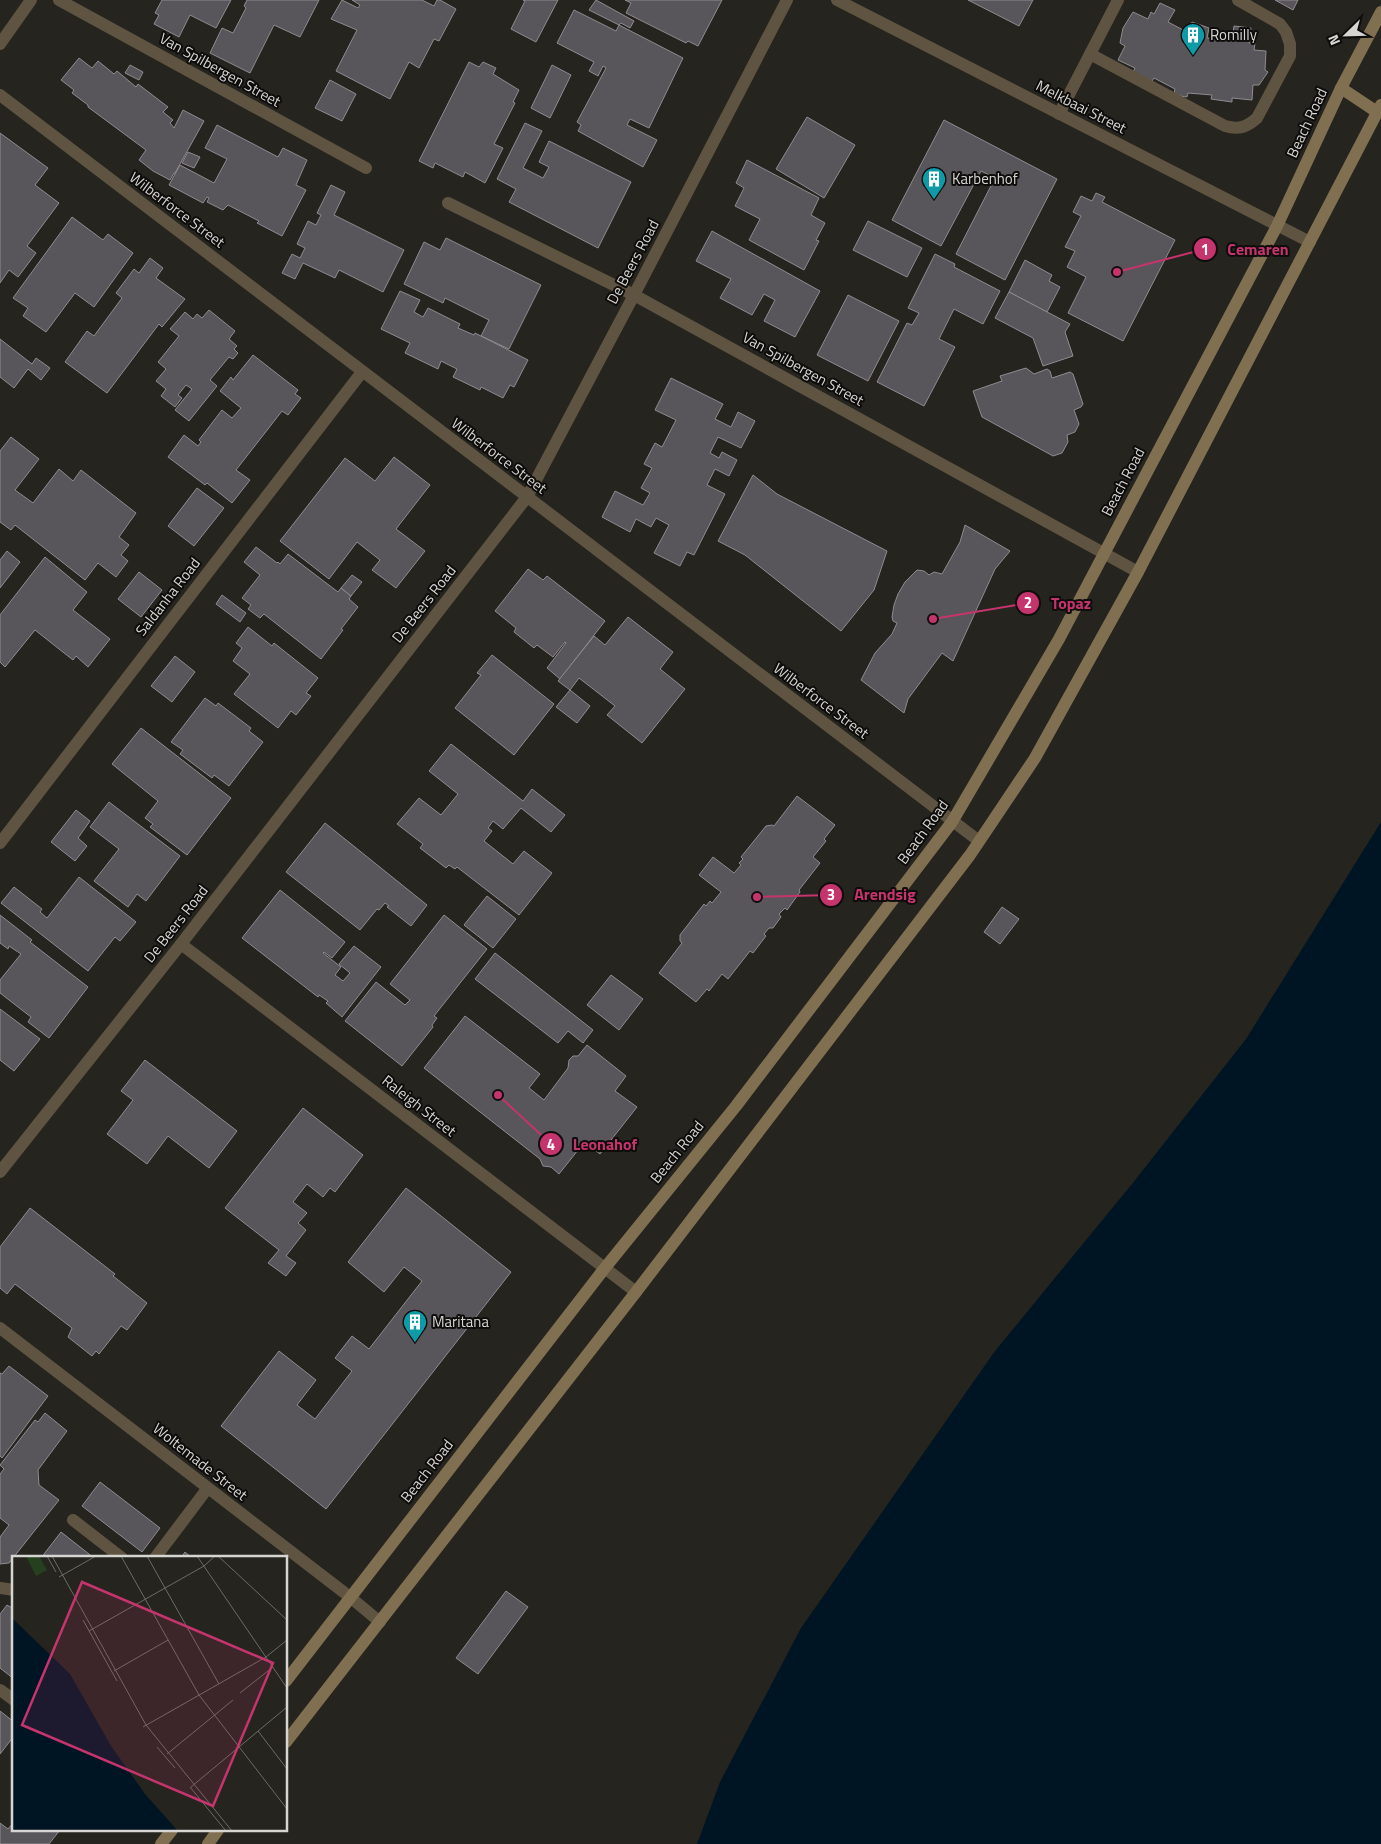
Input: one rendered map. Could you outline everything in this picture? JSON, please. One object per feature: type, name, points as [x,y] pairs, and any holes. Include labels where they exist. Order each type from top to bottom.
[{"type":"main road","name":"Beach Road","points":[[288,1678],[604,1269],[736,1106],[952,822],[1059,639],[1277,226],[1341,88],[1381,12]]},
{"type":"main road","points":[[288,1739],[636,1292],[979,842],[1035,758],[1138,572],[1379,108],[1341,88]]},
{"type":"main road","points":[[161,1844],[170,1832]]},
{"type":"main road","points":[[208,1844],[217,1832]]},
{"type":"street","points":[[0,44],[31,0]]},
{"type":"street","name":"Van Spilbergen Street","points":[[59,0],[366,168]]},
{"type":"street","name":"De Beers Road","points":[[0,1172],[182,944],[527,497],[787,0]]},
{"type":"street","name":"Melkbaai Street","points":[[837,0],[1310,242]]},
{"type":"street","points":[[1059,114],[1118,0]]},
{"type":"street","points":[[1090,54],[1225,126],[1240,128],[1250,125],[1257,118],[1290,56],[1290,44],[1286,32],[1280,24],[1238,0]]},
{"type":"street","name":"Wilberforce Street","points":[[0,95],[979,842]]},
{"type":"street","name":"Van Spilbergen Street","points":[[448,203],[634,295],[1138,572]]},
{"type":"street","name":"Saldanha Road","points":[[0,842],[362,372]]},
{"type":"street","name":"Raleigh Street","points":[[182,944],[636,1292]]},
{"type":"street","name":"Woltemade Street","points":[[0,1328],[380,1622]]},
{"type":"street","points":[[157,1556],[208,1489]]},
{"type":"street","points":[[73,1520],[119,1556]]},
{"type":"street","points":[[0,1690],[12,1699]]},
{"type":"water","points":[[1381,822],[1381,1844],[697,1844],[720,1782],[801,1628],[995,1351],[1132,1184],[1246,1039]]},
{"type":"building","points":[[162,0],[231,0],[216,28],[190,15],[179,37],[154,24],[159,15],[155,13]]},
{"type":"building","points":[[247,0],[319,0],[300,37],[274,25],[250,73],[210,53],[222,28],[233,33],[246,8],[244,6]]},
{"type":"building","points":[[342,0],[358,8],[360,5],[352,0],[422,0],[434,6],[437,0],[440,0],[456,9],[439,41],[434,39],[419,68],[409,62],[390,99],[336,71],[357,30],[331,19]]},
{"type":"building","points":[[523,0],[558,0],[536,42],[511,29],[525,1]]},
{"type":"building","points":[[596,0],[634,21],[630,28],[621,23],[619,25],[589,10]]},
{"type":"building","points":[[625,0],[722,0],[698,46],[688,41],[686,43],[626,13],[631,3]]},
{"type":"building","points":[[968,0],[1033,0],[1019,26]]},
{"type":"building","points":[[1275,0],[1298,0],[1293,10]]},
{"type":"building","name":"Romilly","points":[[1160,3],[1175,10],[1168,22],[1187,32],[1192,22],[1209,28],[1207,38],[1232,40],[1234,26],[1251,28],[1249,43],[1255,43],[1254,50],[1266,51],[1265,70],[1268,72],[1259,85],[1253,85],[1252,100],[1232,98],[1232,102],[1211,99],[1212,95],[1188,93],[1187,97],[1180,96],[1174,93],[1175,89],[1154,78],[1152,81],[1133,72],[1135,68],[1118,60],[1125,46],[1120,43],[1123,28],[1133,12],[1148,19],[1151,12],[1154,14]]},
{"type":"building","points":[[574,10],[616,31],[619,25],[683,58],[649,128],[630,119],[627,125],[657,140],[643,167],[578,131],[581,125],[577,122],[606,68],[603,66],[598,76],[589,71],[594,62],[557,43]]},
{"type":"building","points":[[79,58],[92,68],[98,61],[114,74],[117,71],[136,87],[138,84],[168,107],[163,112],[173,120],[170,123],[174,128],[183,110],[204,121],[170,180],[153,171],[139,160],[146,150],[88,107],[88,105],[72,93],[74,90],[61,80]]},
{"type":"building","points":[[469,62],[479,67],[483,62],[496,68],[493,74],[519,90],[513,102],[515,103],[494,144],[503,148],[485,183],[465,172],[463,177],[435,163],[433,168],[419,161]]},
{"type":"building","points":[[130,65],[143,72],[139,80],[125,73]]},
{"type":"building","points":[[552,65],[571,75],[550,118],[531,108]]},
{"type":"building","points":[[330,80],[356,94],[342,121],[315,108]]},
{"type":"building","points":[[807,117],[855,145],[824,198],[776,169]]},
{"type":"building","name":"Karbenhof","points":[[944,120],[1057,179],[1005,280],[956,254],[995,178],[981,171],[941,246],[892,220]]},
{"type":"building","points":[[525,123],[542,131],[523,168],[543,178],[549,167],[539,162],[549,141],[631,182],[598,248],[509,202],[516,189],[497,179]]},
{"type":"building","points":[[217,125],[278,157],[283,148],[307,160],[296,185],[306,190],[282,236],[257,223],[259,221],[228,205],[223,210],[207,202],[209,198],[207,197],[203,203],[169,185],[180,165],[214,183],[227,159],[205,148]]},
{"type":"building","points":[[0,133],[48,168],[35,185],[59,203],[27,246],[36,253],[18,277],[9,270],[0,283]]},
{"type":"building","points":[[188,152],[200,157],[194,168],[182,163]]},
{"type":"building","points":[[747,160],[819,198],[811,215],[825,223],[816,240],[819,241],[804,270],[749,240],[760,219],[735,206],[744,188],[736,183]]},
{"type":"building","points":[[331,185],[345,192],[334,215],[404,250],[383,292],[339,270],[335,278],[303,263],[295,279],[282,273],[292,254],[300,258],[305,248],[297,244],[308,221],[316,225],[321,215],[317,213]]},
{"type":"building","points":[[1096,193],[1105,197],[1102,202],[1175,240],[1123,341],[1068,313],[1086,277],[1067,267],[1075,251],[1065,247],[1081,216],[1073,212],[1081,196],[1092,201]]},
{"type":"building","points":[[72,217],[103,240],[108,234],[133,253],[94,307],[75,293],[46,332],[23,316],[28,308],[13,298]]},
{"type":"building","points":[[868,221],[922,248],[907,277],[853,250]]},
{"type":"building","points":[[712,231],[820,291],[795,337],[764,321],[775,300],[764,294],[752,315],[720,298],[731,279],[696,261]]},
{"type":"building","points":[[446,238],[541,285],[509,349],[481,336],[489,320],[445,298],[443,303],[404,284],[424,242],[440,250]]},
{"type":"building","points":[[935,254],[955,264],[954,267],[1000,291],[983,324],[954,309],[939,339],[955,347],[924,406],[877,382],[907,323],[912,325],[919,313],[908,308]]},
{"type":"building","points":[[150,258],[163,268],[156,278],[185,299],[162,327],[159,324],[107,393],[65,362],[87,331],[94,336],[122,298],[116,293],[134,269],[139,273]]},
{"type":"building","points":[[1025,260],[1052,275],[1049,281],[1060,287],[1047,312],[1009,292]]},
{"type":"building","points":[[400,291],[420,300],[414,312],[423,317],[428,308],[460,324],[458,328],[474,335],[475,333],[528,360],[514,387],[510,385],[503,398],[481,387],[480,390],[453,377],[457,369],[441,361],[438,369],[405,353],[410,343],[381,329]]},
{"type":"building","points":[[1009,292],[1070,324],[1065,332],[1073,356],[1043,366],[1033,338],[995,318]]},
{"type":"building","points":[[848,295],[899,321],[868,381],[817,355]]},
{"type":"building","points":[[209,310],[235,331],[229,339],[237,346],[234,349],[238,353],[233,359],[229,357],[210,380],[217,386],[189,421],[175,410],[192,389],[186,385],[178,395],[182,398],[175,407],[161,396],[166,389],[156,381],[166,369],[158,362],[179,336],[170,329],[185,312],[193,319],[197,314],[202,318]]},
{"type":"building","points":[[0,339],[32,364],[36,358],[50,368],[41,380],[28,369],[14,388],[0,377]]},
{"type":"building","points":[[253,355],[298,390],[295,394],[301,398],[288,415],[282,411],[236,470],[250,480],[232,503],[207,483],[205,485],[168,457],[184,435],[198,446],[201,442],[199,440],[222,410],[232,418],[241,408],[220,391],[231,377],[233,380]]},
{"type":"building","points":[[1026,368],[1034,374],[1047,369],[1050,371],[1052,378],[1070,372],[1073,374],[1083,404],[1074,410],[1079,424],[1075,432],[1067,435],[1068,442],[1062,453],[1053,456],[982,417],[973,391],[1002,381],[1000,376]]},
{"type":"building","points":[[671,378],[723,404],[715,419],[731,427],[738,412],[755,421],[741,448],[718,437],[710,453],[719,458],[722,452],[737,460],[729,476],[715,469],[707,485],[725,494],[694,555],[687,552],[680,566],[654,553],[669,525],[656,518],[651,527],[636,519],[630,532],[602,517],[615,491],[643,505],[650,493],[641,488],[652,468],[644,464],[655,443],[662,447],[676,420],[655,410]]},
{"type":"building","points":[[11,437],[39,459],[15,490],[33,503],[59,469],[73,481],[81,470],[136,513],[119,537],[129,545],[121,555],[128,561],[116,577],[98,563],[85,580],[15,525],[11,530],[0,522],[0,451]]},
{"type":"building","points":[[394,457],[430,485],[396,529],[425,551],[396,588],[372,570],[380,560],[357,542],[329,579],[280,541],[345,458],[375,481]]},
{"type":"building","points":[[753,475],[777,494],[887,551],[874,590],[841,631],[745,555],[718,541]]},
{"type":"building","points":[[197,488],[224,508],[194,546],[168,526]]},
{"type":"building","points":[[965,525],[1010,551],[995,569],[953,661],[942,653],[908,699],[904,713],[861,680],[875,653],[892,634],[897,623],[893,621],[892,617],[894,605],[905,582],[917,570],[924,571],[929,575],[934,572],[942,574],[960,542]]},
{"type":"building","points":[[256,547],[280,564],[288,554],[338,592],[341,588],[351,596],[349,599],[358,607],[321,659],[264,614],[260,618],[248,609],[251,605],[242,598],[260,575],[244,562]]},
{"type":"building","points":[[7,551],[20,562],[0,588],[0,560]]},
{"type":"building","points":[[45,557],[87,592],[73,610],[110,639],[88,667],[76,656],[73,660],[35,630],[5,667],[0,662],[0,615]]},
{"type":"building","points":[[528,569],[543,580],[547,576],[605,621],[560,679],[547,668],[566,643],[553,657],[537,645],[534,648],[514,632],[516,628],[495,611]]},
{"type":"building","points":[[139,572],[162,590],[141,617],[118,599]]},
{"type":"building","points":[[352,575],[362,582],[351,596],[341,588]]},
{"type":"building","points":[[222,595],[246,613],[240,622],[216,604]]},
{"type":"building","points":[[628,617],[673,652],[660,669],[685,689],[642,743],[607,715],[615,706],[579,678],[570,690],[558,681],[594,636],[605,645]]},
{"type":"building","points":[[248,627],[272,646],[274,643],[318,678],[306,693],[311,696],[296,715],[291,711],[278,728],[234,694],[250,674],[233,661],[242,648],[236,643]]},
{"type":"building","points":[[492,655],[554,704],[514,755],[455,708],[481,675],[477,673]]},
{"type":"building","points":[[175,656],[195,672],[172,702],[151,686]]},
{"type":"building","points":[[570,690],[590,706],[577,723],[556,707]]},
{"type":"building","points":[[205,698],[216,706],[218,703],[251,728],[249,731],[263,742],[229,786],[214,775],[212,778],[180,754],[183,750],[171,742]]},
{"type":"building","points":[[141,728],[231,798],[187,855],[150,827],[153,824],[145,818],[158,801],[112,764]]},
{"type":"building","points":[[451,744],[523,801],[532,789],[565,815],[551,832],[521,808],[503,829],[493,821],[488,828],[492,831],[484,841],[513,864],[524,851],[552,873],[519,915],[457,867],[455,869],[449,865],[446,868],[420,848],[423,844],[397,824],[419,798],[441,815],[458,794],[429,771]]},
{"type":"building","points":[[797,796],[835,825],[824,839],[826,841],[813,857],[820,863],[799,890],[800,892],[787,910],[785,908],[779,914],[781,917],[773,928],[769,928],[764,934],[766,936],[753,953],[750,951],[728,979],[722,974],[709,991],[707,989],[696,1002],[659,973],[682,943],[680,935],[704,904],[706,906],[710,901],[712,903],[721,892],[699,875],[713,857],[734,873],[741,865],[739,863],[743,859],[741,857],[766,826],[774,826]]},
{"type":"building","points":[[109,802],[180,856],[146,901],[137,894],[128,907],[94,881],[119,849],[90,827]]},
{"type":"building","points":[[76,810],[90,821],[78,838],[87,846],[75,861],[51,842]]},
{"type":"building","points":[[325,823],[427,905],[411,926],[387,907],[389,906],[385,903],[379,910],[377,909],[360,930],[286,872]]},
{"type":"building","points":[[79,877],[136,922],[120,941],[115,937],[88,971],[1,903],[14,887],[42,909],[40,912],[47,918]]},
{"type":"building","points":[[280,890],[345,942],[332,958],[323,953],[341,967],[335,975],[343,981],[350,973],[339,964],[354,946],[381,967],[342,1017],[326,1003],[328,1001],[319,995],[318,997],[242,938]]},
{"type":"building","points":[[487,896],[516,919],[493,948],[464,925]]},
{"type":"building","points":[[1002,907],[1019,919],[1000,944],[984,932]]},
{"type":"building","points":[[0,915],[32,940],[30,942],[88,987],[49,1038],[28,1022],[31,1017],[0,993],[0,980],[21,954],[9,946],[8,949],[0,943]]},
{"type":"building","points":[[444,915],[487,949],[434,1016],[437,1018],[432,1025],[433,1027],[402,1066],[345,1021],[376,982],[405,1005],[410,1000],[390,984]]},
{"type":"building","points":[[495,953],[593,1030],[583,1043],[568,1031],[558,1043],[475,979]]},
{"type":"building","points":[[611,975],[643,999],[619,1030],[587,1005]]},
{"type":"building","points":[[0,1009],[40,1039],[14,1071],[0,1060]]},
{"type":"building","points":[[465,1016],[540,1074],[529,1088],[544,1100],[568,1068],[569,1060],[573,1056],[578,1056],[587,1045],[626,1076],[615,1091],[637,1107],[600,1154],[590,1146],[585,1147],[582,1145],[559,1174],[551,1167],[543,1166],[540,1159],[424,1068]]},
{"type":"building","points":[[145,1060],[237,1131],[209,1168],[168,1136],[147,1164],[107,1134],[133,1100],[121,1091]]},
{"type":"building","points":[[303,1108],[363,1155],[335,1192],[330,1188],[323,1197],[307,1184],[293,1202],[307,1213],[298,1223],[306,1230],[286,1256],[296,1263],[286,1276],[268,1263],[279,1250],[225,1208]]},
{"type":"building","name":"Maritana","points":[[406,1188],[511,1272],[326,1509],[221,1426],[279,1351],[316,1380],[297,1405],[315,1419],[352,1371],[335,1358],[352,1336],[369,1349],[422,1281],[404,1267],[384,1292],[348,1262]]},
{"type":"building","points":[[30,1208],[115,1274],[113,1276],[147,1303],[127,1330],[121,1326],[99,1354],[96,1351],[92,1356],[68,1337],[72,1328],[15,1284],[7,1294],[0,1288],[0,1247]]},
{"type":"building","points":[[9,1366],[48,1396],[2,1458],[0,1456],[0,1373],[2,1374]]},
{"type":"building","points":[[45,1413],[67,1431],[38,1470],[39,1485],[59,1500],[15,1556],[12,1556],[9,1563],[0,1564],[0,1537],[9,1525],[0,1518],[0,1474],[4,1469],[0,1465],[35,1420],[38,1422]]},
{"type":"building","points":[[100,1482],[160,1528],[142,1552],[82,1506]]},
{"type":"building","points":[[61,1532],[91,1556],[43,1556]]},
{"type":"building","points":[[506,1591],[528,1607],[478,1674],[456,1658]]},
{"type":"building","points":[[7,1605],[12,1608],[12,1677],[0,1668],[0,1614]]},
{"type":"building","points":[[0,1711],[12,1720],[12,1739],[0,1754]]},
{"type":"building","points":[[0,1823],[8,1829],[12,1824],[12,1832],[58,1832],[49,1844],[0,1844]]},
{"type":"place","name":"Romilly","points":[[1193,56]]},
{"type":"place","name":"Karbenhof","points":[[934,200]]},
{"type":"place","name":"Cemaren","points":[[1117,272]]},
{"type":"place","name":"Topaz","points":[[933,619]]},
{"type":"place","name":"Arendsig","points":[[757,897]]},
{"type":"place","name":"Leonahof","points":[[498,1095]]},
{"type":"place","name":"Maritana","points":[[415,1343]]}]
